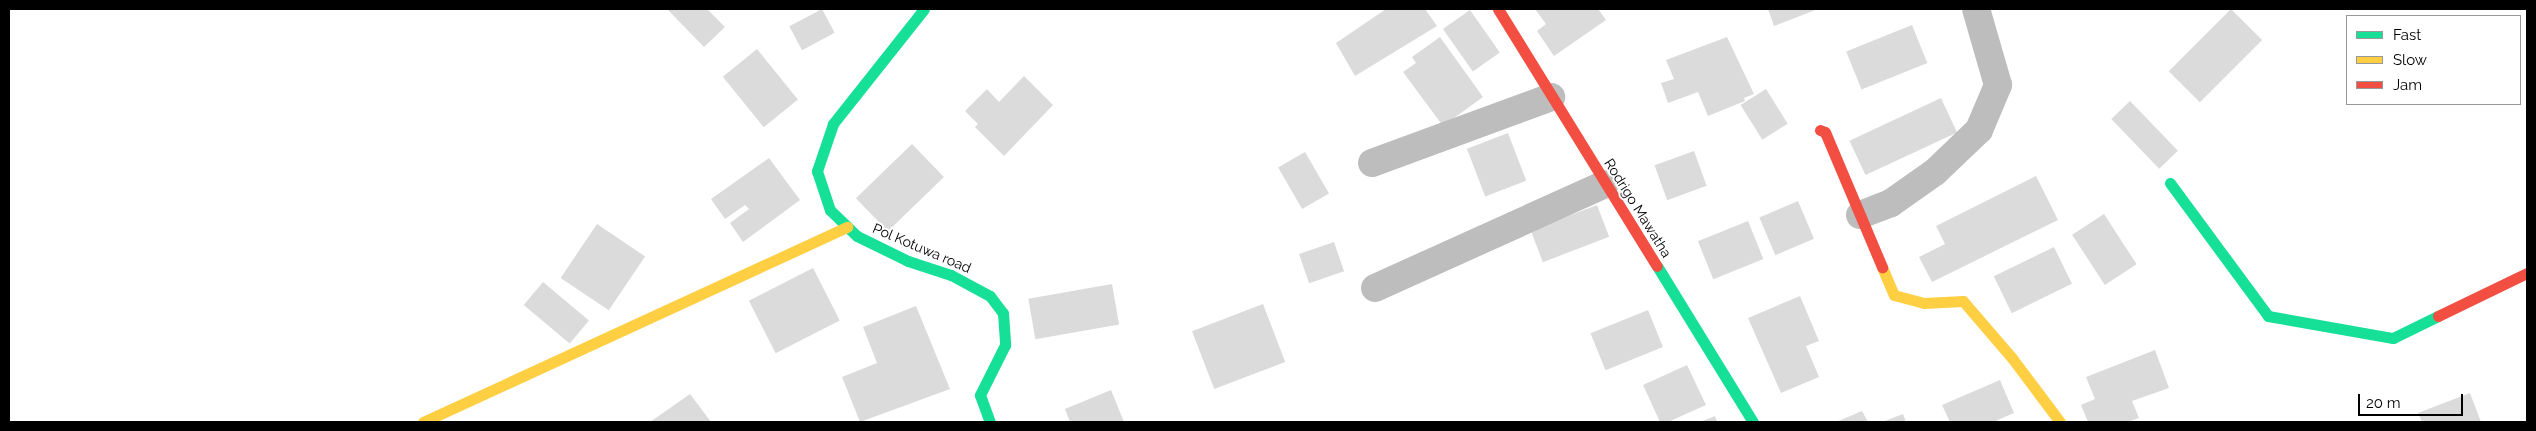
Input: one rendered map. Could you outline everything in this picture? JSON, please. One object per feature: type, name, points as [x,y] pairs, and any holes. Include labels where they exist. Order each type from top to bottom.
[{"type":"street","name":"Pol Kotuwa road","points":[[924,9],[875,66],[833,124],[816,170],[830,210],[857,236],[908,261],[951,275],[990,296],[1003,313],[1005,345],[982,386],[980,395],[990,422]]},
{"type":"street","name":"Rodrigo Mawatha","points":[[1498,9],[1753,422]]},
{"type":"street","points":[[1860,215],[1891,203],[1935,172],[1979,130],[1998,85],[1976,9]]},
{"type":"street","points":[[1372,163],[1551,97]]},
{"type":"street","points":[[1820,130],[1825,132],[1894,295],[1924,303],[1963,301],[2012,358],[2060,422]]},
{"type":"street","points":[[2170,183],[2268,316],[2393,338],[2527,273]]},
{"type":"street","points":[[1375,288],[1605,184]]},
{"type":"street","points":[[423,422],[474,396],[847,227]]},
{"type":"building","points":[[667,9],[707,9],[725,27],[704,47]]},
{"type":"building","points":[[822,9],[835,33],[802,50],[789,26]]},
{"type":"building","points":[[1386,9],[1425,9],[1437,26],[1355,76],[1336,43]]},
{"type":"building","points":[[1535,9],[1598,9],[1606,20],[1554,56],[1537,31],[1546,24]]},
{"type":"building","points":[[1768,9],[1818,9],[1774,26]]},
{"type":"building","points":[[2231,9],[2262,40],[2200,102],[2169,71]]},
{"type":"building","points":[[1470,10],[1500,53],[1473,72],[1443,29]]},
{"type":"building","points":[[1912,25],[1927,63],[1862,90],[1846,52]]},
{"type":"building","points":[[1440,37],[1483,97],[1443,126],[1403,72],[1416,63],[1412,57]]},
{"type":"building","points":[[1727,37],[1754,94],[1744,98],[1745,101],[1708,116],[1698,92],[1668,103],[1661,83],[1674,79],[1666,60]]},
{"type":"building","points":[[757,49],[798,100],[764,127],[723,77]]},
{"type":"building","points":[[1024,76],[1053,105],[1004,156],[975,127],[978,124],[965,111],[987,89],[999,102]]},
{"type":"building","points":[[1766,89],[1788,124],[1762,140],[1741,105]]},
{"type":"building","points":[[1941,98],[1957,132],[1866,175],[1849,141]]},
{"type":"building","points":[[2130,101],[2178,151],[2159,169],[2111,119]]},
{"type":"building","points":[[1508,133],[1526,181],[1485,196],[1467,149]]},
{"type":"building","points":[[912,144],[944,177],[888,231],[856,198]]},
{"type":"building","points":[[1694,151],[1707,186],[1667,200],[1655,165]]},
{"type":"building","points":[[1305,152],[1329,194],[1302,209],[1278,168]]},
{"type":"building","points":[[769,158],[800,200],[743,242],[730,223],[749,209],[745,205],[725,219],[711,199]]},
{"type":"building","points":[[2036,176],[2058,220],[1932,282],[1919,257],[1945,244],[1936,226]]},
{"type":"building","points":[[1798,201],[1814,239],[1775,255],[1759,217]]},
{"type":"building","points":[[1597,205],[1609,237],[1543,262],[1531,230]]},
{"type":"building","points":[[2104,214],[2137,264],[2105,285],[2072,235]]},
{"type":"building","points":[[1748,221],[1763,259],[1713,279],[1698,241]]},
{"type":"building","points":[[597,224],[645,256],[609,310],[561,278]]},
{"type":"building","points":[[1334,242],[1344,271],[1309,283],[1299,254]]},
{"type":"building","points":[[2054,247],[2072,284],[2012,313],[1994,276]]},
{"type":"building","points":[[813,268],[840,321],[776,353],[749,301]]},
{"type":"building","points":[[543,282],[589,321],[570,344],[524,305]]},
{"type":"building","points":[[1112,284],[1119,324],[1035,339],[1028,299]]},
{"type":"building","points":[[1800,296],[1819,341],[1806,346],[1819,377],[1781,393],[1748,318]]},
{"type":"building","points":[[1263,304],[1285,362],[1214,389],[1192,331]]},
{"type":"building","points":[[916,306],[950,389],[860,422],[842,377],[877,363],[863,327]]},
{"type":"building","points":[[1648,310],[1663,347],[1605,370],[1591,333]]},
{"type":"building","points":[[2155,350],[2169,388],[2132,401],[2139,418],[2127,422],[2088,422],[2081,405],[2095,399],[2086,377]]},
{"type":"building","points":[[1687,365],[1706,405],[1668,422],[1660,422],[1643,385]]},
{"type":"building","points":[[2000,380],[2014,413],[1993,422],[1950,422],[1942,405]]},
{"type":"building","points":[[1111,390],[1124,422],[1070,422],[1065,409]]},
{"type":"building","points":[[2470,393],[2481,422],[2422,422],[2418,413]]},
{"type":"building","points":[[690,394],[711,422],[650,422]]},
{"type":"building","points":[[1862,411],[1868,422],[1836,422]]},
{"type":"building","points":[[1903,414],[1906,422],[1882,422]]},
{"type":"building","points":[[1715,416],[1717,422],[1700,422]]},
{"type":"traffic: fast","points":[[924,9],[833,124],[817,171],[830,210],[857,236],[908,261],[951,275],[990,296],[1003,313],[1005,345],[980,395],[990,422]]},
{"type":"traffic: fast","points":[[2170,183],[2268,316],[2393,338],[2438,316]]},
{"type":"traffic: fast","points":[[1657,266],[1753,422]]},
{"type":"traffic: slow","points":[[423,422],[847,227]]},
{"type":"traffic: slow","points":[[1882,267],[1894,295],[1924,303],[1963,301],[2012,358],[2060,422]]},
{"type":"traffic: jam","points":[[1498,9],[1657,266]]},
{"type":"traffic: jam","points":[[1820,130],[1825,132],[1882,267]]},
{"type":"traffic: jam","points":[[2438,316],[2527,273]]}]
